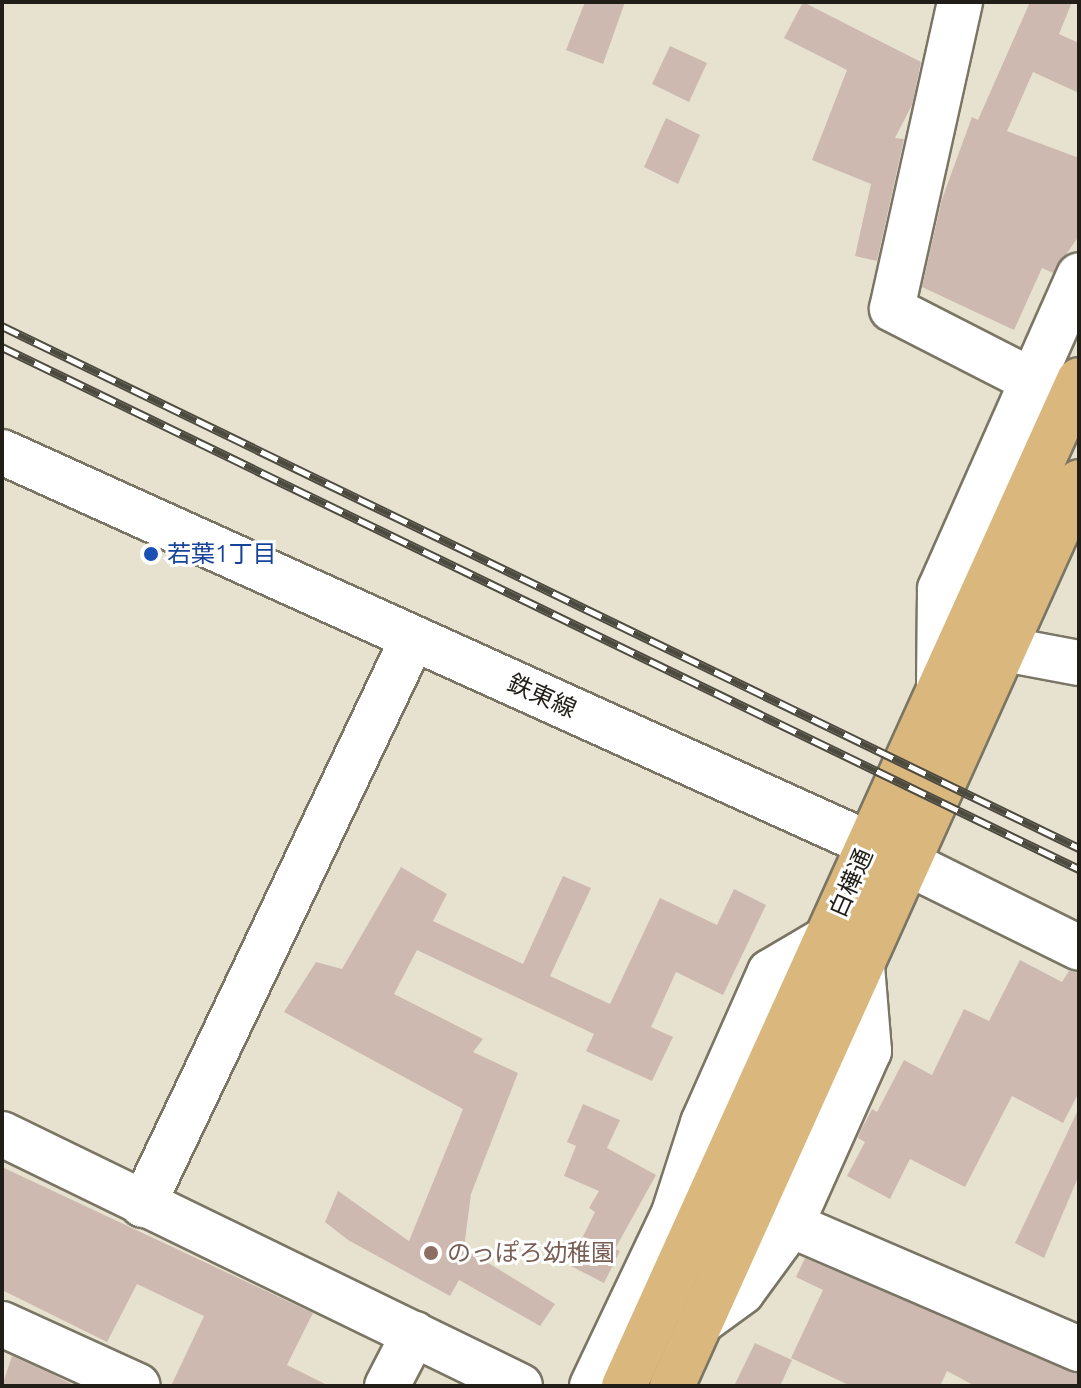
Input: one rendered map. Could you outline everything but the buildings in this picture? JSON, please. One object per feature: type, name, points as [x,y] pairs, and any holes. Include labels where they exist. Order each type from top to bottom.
[{"type":"main road","name":"白樺通","points":[[625,1383],[1079,380]]},
{"type":"main road","name":"白樺通","points":[[672,1386],[1004,649],[1063,540],[1079,482]]},
{"type":"street","points":[[960,2],[892,309],[1033,381]]},
{"type":"street","points":[[939,686],[940,589],[1079,275]]},
{"type":"street","name":"鉄東線","points":[[2,452],[869,844],[1079,948]]},
{"type":"street","points":[[143,1205],[413,638]]},
{"type":"street","points":[[1004,649],[1079,663]]},
{"type":"street","points":[[701,1322],[742,1292],[791,1225],[869,1051],[862,966]]},
{"type":"street","points":[[2,1134],[520,1386]]},
{"type":"street","points":[[791,1225],[1079,1349]]},
{"type":"street","points":[[2,1324],[138,1386]]},
{"type":"street","points":[[387,1386],[414,1334]]},
{"type":"railway","points":[[2,326],[1079,848]]},
{"type":"railway","points":[[2,347],[1079,869]]},
{"type":"place","name":"若葉1丁目","points":[[151,554]]},
{"type":"place","name":"のっぽろ幼稚園","points":[[431,1253]]}]
